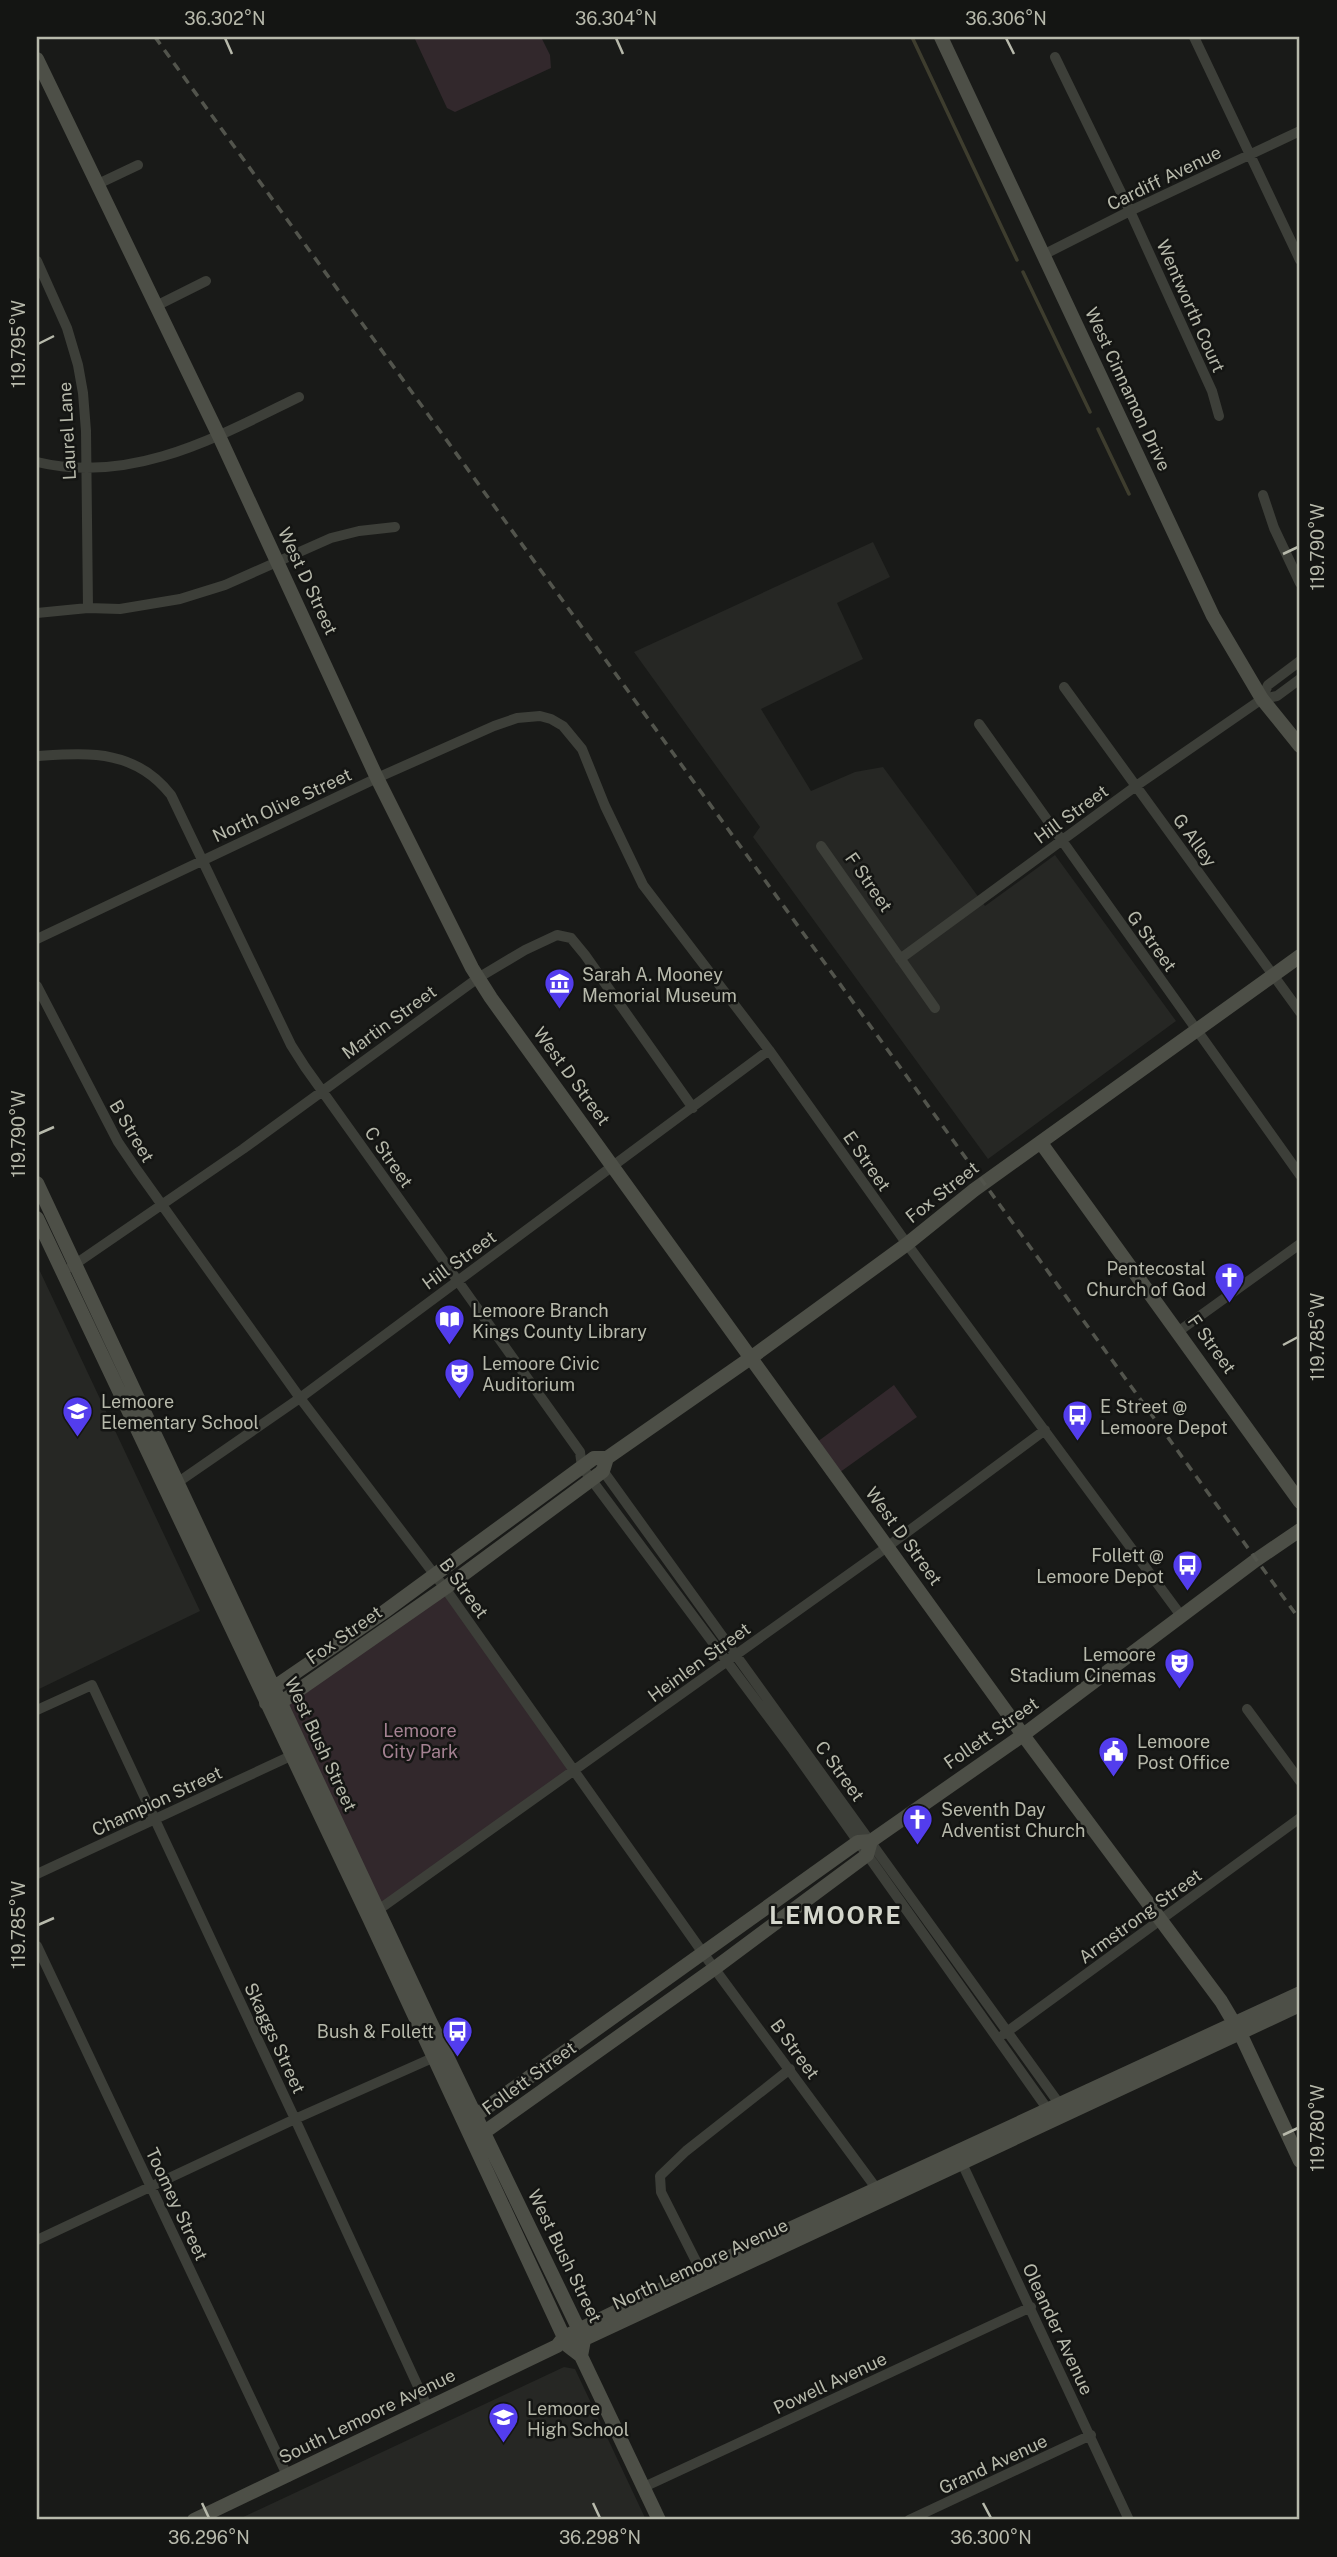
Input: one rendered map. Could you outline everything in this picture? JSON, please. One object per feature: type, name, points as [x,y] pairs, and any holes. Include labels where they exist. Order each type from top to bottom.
[{"type":"street","name":"West Cinnamon Drive","points":[[941,37],[1213,616],[1262,699],[1300,746]]},
{"type":"street","points":[[1194,37],[1300,260]]},
{"type":"street","name":"Wentworth Court","points":[[1055,57],[1130,211],[1212,391],[1219,416]]},
{"type":"street","name":"West D Street","points":[[37,59],[279,561],[377,778],[478,978],[1023,1735],[1221,2001],[1237,2028],[1300,2161]]},
{"type":"street","name":"Cardiff Avenue","points":[[1043,255],[1300,131]]},
{"type":"street","points":[[98,184],[138,164]]},
{"type":"street","name":"Laurel Lane","points":[[37,261],[61,312],[78,365],[83,393],[88,608]]},
{"type":"street","points":[[156,306],[206,281]]},
{"type":"street","points":[[37,463],[86,468],[125,466],[156,460],[219,436],[299,397]]},
{"type":"street","points":[[1264,495],[1274,528],[1300,583]]},
{"type":"street","points":[[37,613],[88,608],[120,609],[180,599],[225,585],[331,538],[359,531],[395,527]]},
{"type":"street","name":"Hill Street","points":[[1262,699],[1268,685],[1300,661]]},
{"type":"street","name":"Hill Street","points":[[900,959],[1136,786],[1262,699],[1277,696],[1300,679]]},
{"type":"street","name":"G Alley","points":[[1065,687],[1300,1012]]},
{"type":"street","name":"North Olive Street","points":[[37,939],[377,778],[494,726],[517,718],[546,717]]},
{"type":"street","name":"E Street","points":[[546,717],[563,726],[582,750],[643,885],[769,1050],[907,1244],[1182,1617]]},
{"type":"street","name":"G Street","points":[[979,724],[1300,1175]]},
{"type":"street","name":"C Street","points":[[37,756],[99,754],[123,759],[142,768],[162,783],[171,795],[291,1045],[457,1280],[736,1655],[998,2039],[1057,2112]]},
{"type":"street","name":"F Street","points":[[821,846],[935,1008]]},
{"type":"street","name":"Martin Street","points":[[69,1269],[243,1149],[478,978],[557,935],[571,938],[693,1108]]},
{"type":"street","name":"Fox Street","points":[[273,1688],[752,1357],[907,1244],[974,1190],[1300,956]]},
{"type":"street","name":"B Street","points":[[37,986],[118,1142],[300,1398],[435,1574],[703,1952],[880,2194]]},
{"type":"street","name":"Hill Street","points":[[171,1487],[300,1398],[769,1050]]},
{"type":"street","name":"F Street","points":[[1041,1143],[1300,1502]]},
{"type":"street","name":"West Bush Street","points":[[37,1183],[69,1269],[470,2120],[563,2343],[581,2356]]},
{"type":"street","name":"West Bush Street","points":[[37,1218],[69,1269]]},
{"type":"street","points":[[1179,1331],[1300,1244]]},
{"type":"street","name":"Heinlen Street","points":[[374,1913],[887,1547],[1045,1430]]},
{"type":"street","name":"C Street","points":[[593,1465],[727,1662],[1008,2031],[1057,2112]]},
{"type":"street","name":"Fox Street","points":[[273,1703],[445,1588],[593,1465]]},
{"type":"street","name":"West Bush Street","points":[[171,1487],[273,1688],[273,1703]]},
{"type":"street","name":"Follett Street","points":[[470,2120],[703,1952],[865,1846],[1023,1735],[1300,1530]]},
{"type":"street","name":"Skaggs Street","points":[[37,1710],[92,1685],[427,2406]]},
{"type":"street","points":[[1247,1709],[1300,1781]]},
{"type":"street","name":"Champion Street","points":[[37,1874],[297,1753]]},
{"type":"street","name":"Armstrong Street","points":[[998,2039],[1300,1818]]},
{"type":"street","name":"Follett Street","points":[[477,2137],[715,1968],[865,1846]]},
{"type":"street","name":"Toomey Street","points":[[37,1946],[288,2477]]},
{"type":"street","name":"North Lemoore Avenue","points":[[563,2343],[1237,2028],[1300,1993]]},
{"type":"street","name":"North Lemoore Avenue","points":[[1237,2028],[1300,2005]]},
{"type":"street","points":[[37,2240],[439,2055]]},
{"type":"street","points":[[703,2277],[661,2192],[660,2176],[694,2143],[790,2069]]},
{"type":"street","name":"West Bush Street","points":[[477,2137],[581,2335],[581,2356]]},
{"type":"street","name":"Oleander Avenue","points":[[959,2157],[1129,2520]]},
{"type":"street","name":"Powell Avenue","points":[[644,2487],[1031,2307]]},
{"type":"street","name":"South Lemoore Avenue","points":[[194,2520],[563,2343]]},
{"type":"street","points":[[581,2356],[659,2520]]},
{"type":"street","name":"Grand Avenue","points":[[909,2520],[1091,2435]]},
{"type":"shaded area","points":[[873,542],[890,577],[837,603],[863,659],[761,709],[811,791],[855,772],[883,767],[985,906],[1055,855],[1176,1021],[988,1159],[753,837],[760,827],[634,652]]},
{"type":"shaded area","name":"Lemoore Elementary School","points":[[37,1265],[200,1611],[37,1690]]},
{"type":"shaded area","name":"Lemoore High School","points":[[564,2367],[575,2369],[646,2520],[237,2520]]},
{"type":"green space","points":[[414,37],[541,37],[550,55],[551,68],[455,112],[447,108]]},
{"type":"green space","points":[[894,1385],[917,1417],[836,1475],[813,1445]]},
{"type":"green space","name":"Lemoore City Park","points":[[445,1588],[574,1769],[379,1909],[280,1703]]},
{"type":"waterway","points":[[912,37],[1017,260]]},
{"type":"waterway","points":[[1023,272],[1090,412]]},
{"type":"waterway","points":[[1098,429],[1129,494]]},
{"type":"railway","points":[[155,37],[1300,1620]]},
{"type":"place","name":"Sarah A. Mooney Memorial Museum","points":[[559,1011]]},
{"type":"place","name":"Pentecostal Church of God","points":[[1229,1305]]},
{"type":"place","name":"Lemoore Branch Kings County Library","points":[[449,1347]]},
{"type":"place","name":"Lemoore Civic Auditorium","points":[[459,1400]]},
{"type":"place","name":"Lemoore Elementary School","points":[[78,1438]]},
{"type":"place","name":"E Street @ Lemoore Depot","points":[[1077,1443]]},
{"type":"place","name":"Follett @ Lemoore Depot","points":[[1187,1592]]},
{"type":"place","name":"Lemoore Stadium Cinemas","points":[[1179,1691]]},
{"type":"place","name":"Lemoore Post Office","points":[[1114,1778]]},
{"type":"place","name":"Seventh Day Adventist Church","points":[[918,1846]]},
{"type":"place","name":"Bush & Follett","points":[[457,2058]]},
{"type":"place","name":"Lemoore High School","points":[[504,2445]]},
{"type":"district","name":"LEMOORE","points":[[836,1915]]}]
